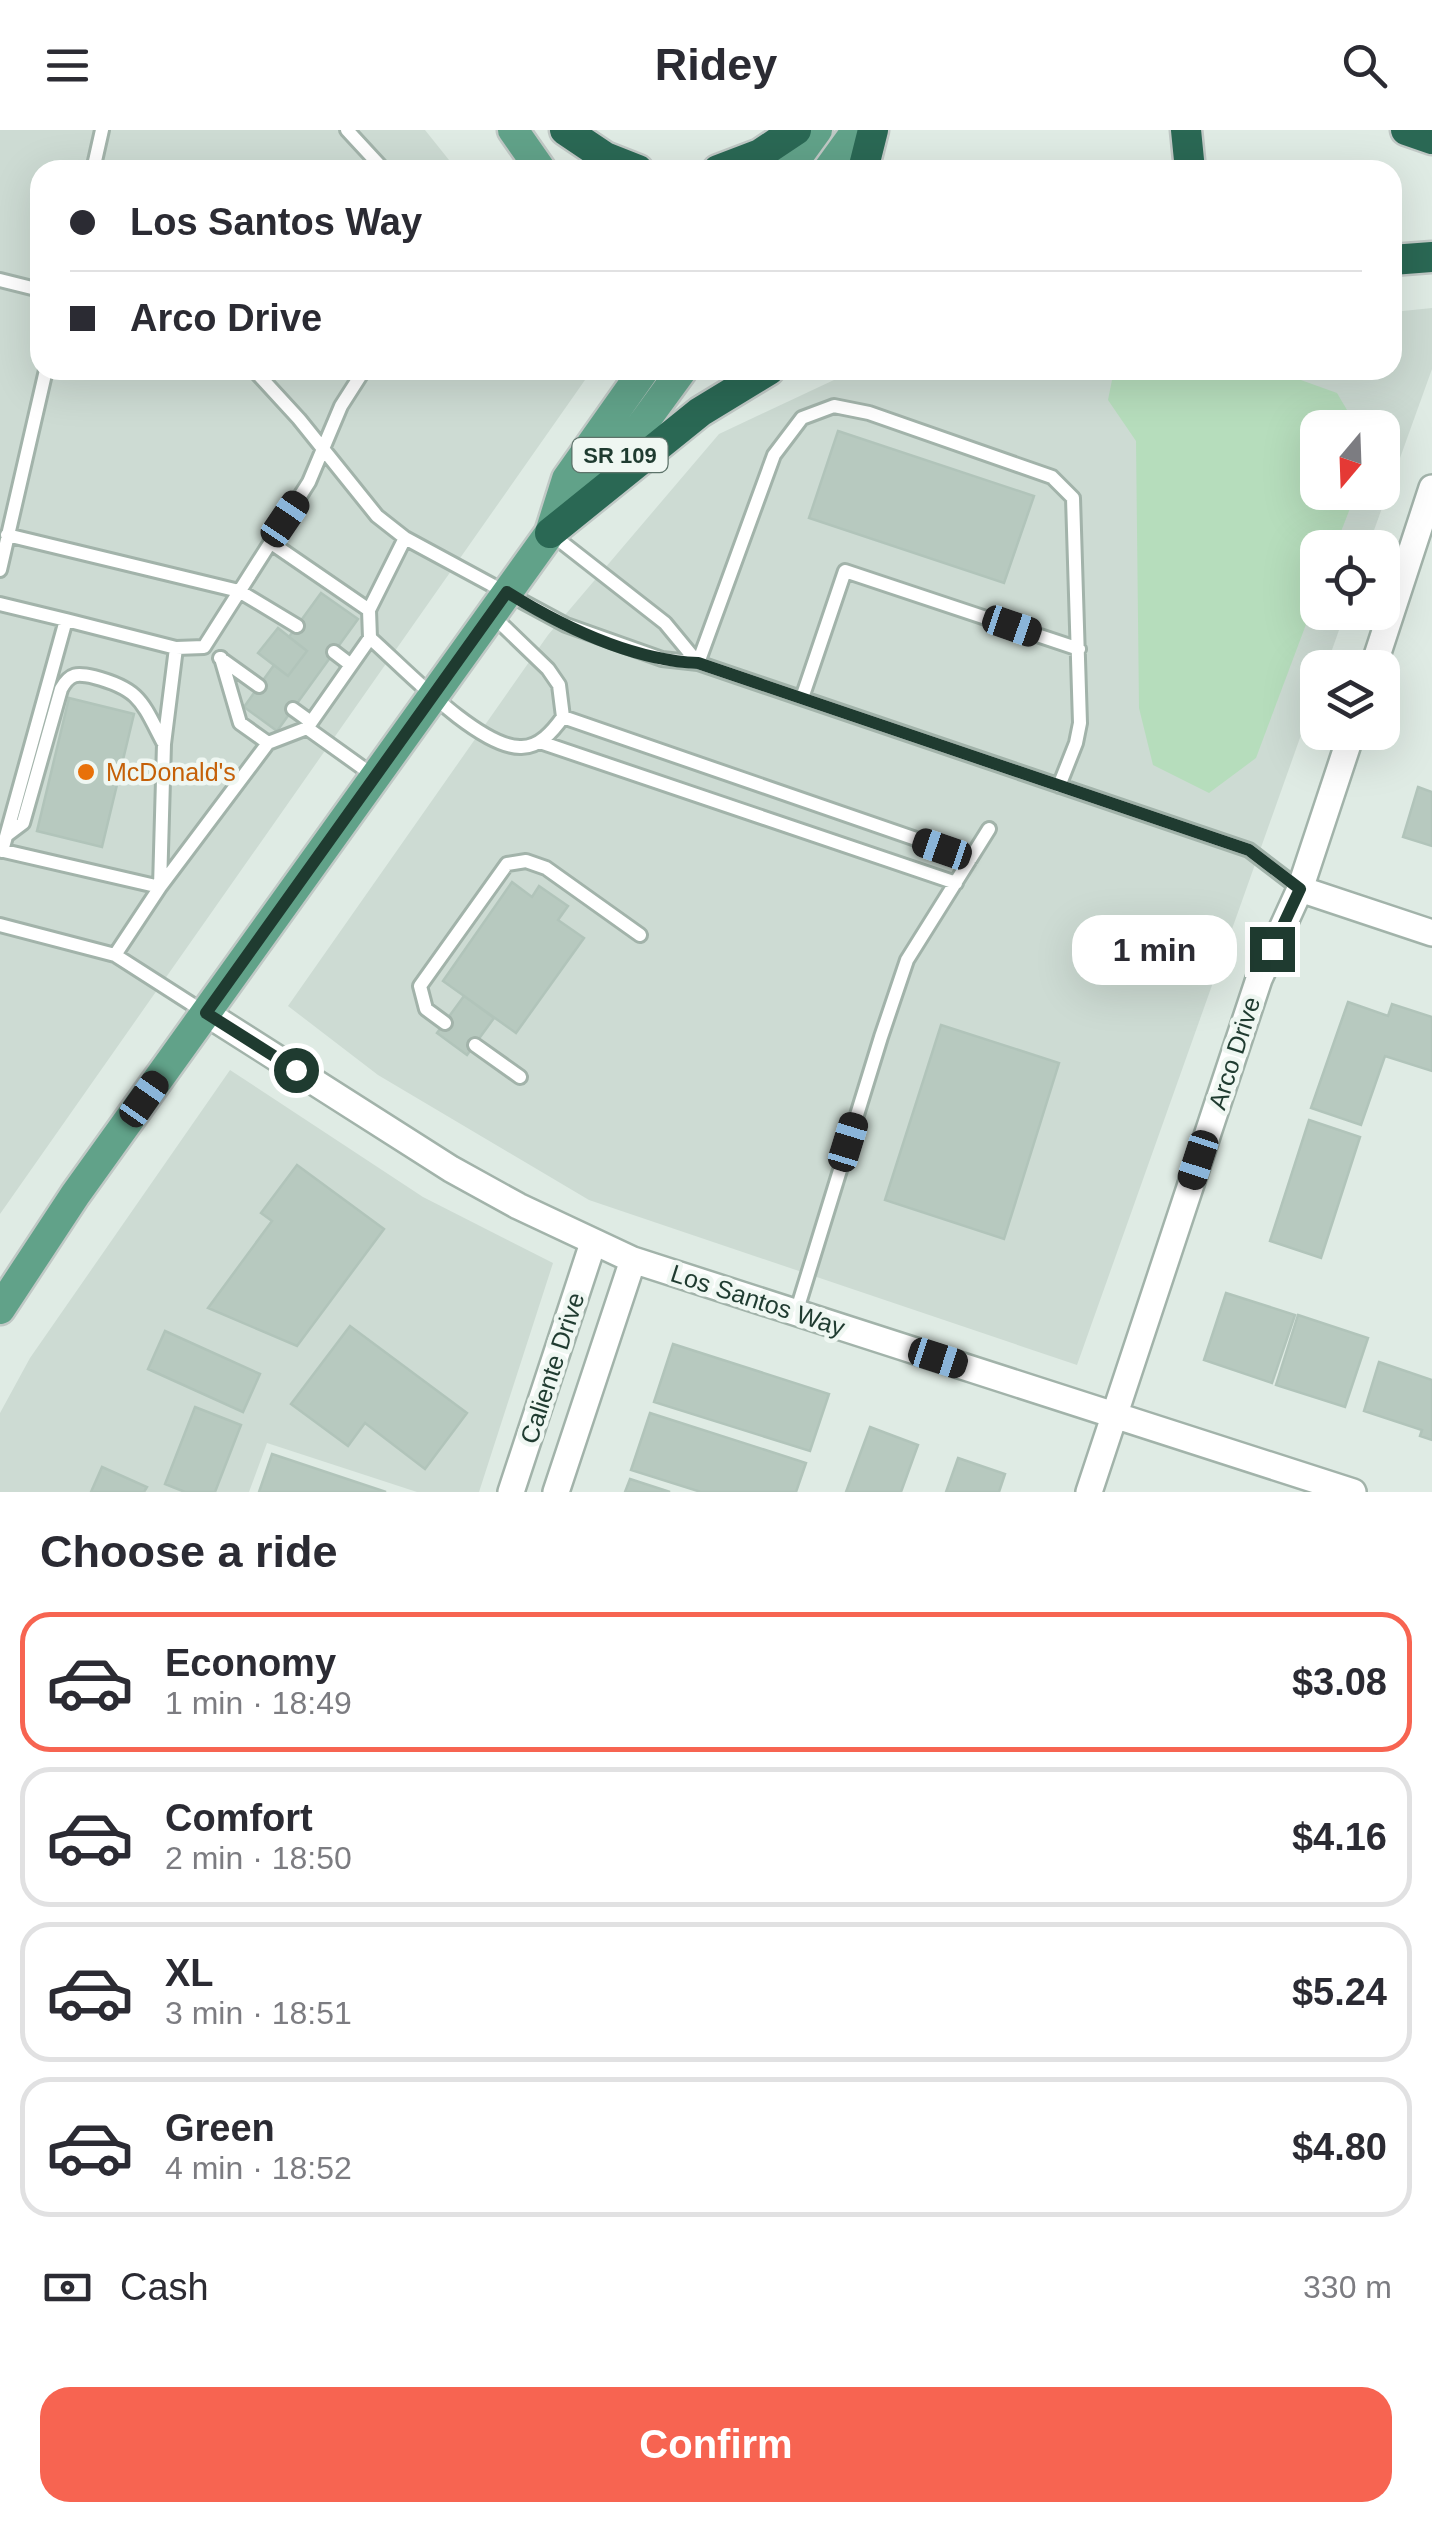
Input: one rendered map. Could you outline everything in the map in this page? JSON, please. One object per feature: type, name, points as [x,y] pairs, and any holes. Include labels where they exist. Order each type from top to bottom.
[{"type":"highway","points":[[565,130],[610,160]]},
{"type":"highway","points":[[744,160],[796,130]]},
{"type":"highway","points":[[866,160],[873,130]]},
{"type":"highway","points":[[1186,130],[1189,160]]},
{"type":"highway","points":[[1406,130],[1432,139]]},
{"type":"highway","points":[[1402,259],[1432,256]]},
{"type":"highway","points":[[550,533],[700,412],[753,380]]},
{"type":"main road","points":[[514,130],[534,160]]},
{"type":"main road","points":[[796,160],[818,130]]},
{"type":"main road","points":[[835,160],[857,130]]},
{"type":"main road","points":[[603,426],[617,380]]},
{"type":"main road","points":[[603,426],[637,380]]},
{"type":"main road","name":"SR 109","points":[[0,1309],[75,1195],[550,533],[596,488],[675,380]]},
{"type":"main road","name":"SR 109","points":[[550,533],[567,479],[603,426]]},
{"type":"street","points":[[1379,650],[1432,488]]},
{"type":"street","name":"Arco Drive","points":[[1089,1492],[1258,979],[1300,889],[1346,750]]},
{"type":"street","points":[[1300,889],[1432,933]]},
{"type":"street","name":"Los Santos Way","points":[[206,1013],[451,1169],[632,1260],[1352,1492]]},
{"type":"street","name":"Caliente Drive","points":[[511,1492],[593,1243]]},
{"type":"street","name":"Caliente Drive","points":[[556,1492],[632,1260]]},
{"type":"lane","points":[[95,160],[102,130]]},
{"type":"lane","points":[[347,130],[375,160]]},
{"type":"lane","points":[[0,280],[30,288]]},
{"type":"lane","points":[[0,570],[44,380]]},
{"type":"lane","points":[[263,380],[324,448],[376,516],[499,604],[662,659],[698,663],[1249,850],[1300,889]]},
{"type":"lane","points":[[204,647],[309,482],[341,406],[358,380]]},
{"type":"lane","points":[[698,663],[774,455],[802,418],[834,406],[869,413],[1052,477],[1073,498],[1079,733],[1059,786]]},
{"type":"lane","points":[[550,533],[676,632],[698,663]]},
{"type":"lane","points":[[8,535],[239,592],[297,626]]},
{"type":"lane","points":[[115,955],[160,887],[268,743],[309,725],[370,638],[369,610],[405,538]]},
{"type":"lane","points":[[270,542],[369,610]]},
{"type":"lane","points":[[802,698],[845,571],[1079,649]]},
{"type":"lane","points":[[0,604],[176,648],[204,647],[259,686]]},
{"type":"lane","points":[[370,638],[494,741],[522,748],[540,742],[563,717],[560,685],[499,604]]},
{"type":"lane","points":[[66,620],[1,851],[160,887]]},
{"type":"lane","points":[[160,887],[164,744],[176,648]]},
{"type":"lane","points":[[334,652],[351,665]]},
{"type":"lane","points":[[221,658],[240,723],[268,743]]},
{"type":"lane","points":[[6,835],[23,824],[60,689],[67,677],[77,673],[125,685],[143,703],[164,744]]},
{"type":"lane","points":[[293,709],[375,777]]},
{"type":"lane","points":[[563,717],[971,858]]},
{"type":"lane","points":[[540,742],[956,882]]},
{"type":"lane","points":[[796,1312],[880,1037],[908,960],[989,829]]},
{"type":"lane","points":[[444,1022],[426,1008],[420,986],[508,864],[526,862],[546,868],[640,935]]},
{"type":"lane","points":[[0,924],[115,955],[206,1013]]},
{"type":"lane","points":[[475,1045],[520,1077]]},
{"type":"shaded area","points":[[0,130],[425,130],[449,160],[30,160],[30,380],[585,380],[0,1214]]},
{"type":"shaded area","points":[[1432,308],[1432,369],[1400,458],[1400,410],[1300,410],[1300,510],[1381,510],[1374,530],[1300,530],[1300,630],[1339,630],[1332,650],[1300,650],[1300,738],[1077,1365],[589,1200],[378,1075],[288,1006],[548,635],[719,434],[834,380],[1402,380],[1402,311]]},
{"type":"shaded area","points":[[230,1070],[423,1197],[553,1263],[479,1492],[417,1492],[267,1443],[249,1492],[0,1492],[0,1413],[30,1358]]},
{"type":"green space","points":[[1112,380],[1301,380],[1337,393],[1347,410],[1300,410],[1300,510],[1349,510],[1342,530],[1300,530],[1300,630],[1304,630],[1256,758],[1209,793],[1153,765],[1139,708],[1136,441],[1108,400]]},
{"type":"building","points":[[838,431],[1034,496],[1004,583],[809,518]]},
{"type":"building","points":[[321,593],[358,619],[277,731],[244,707],[274,665],[288,676],[307,651],[289,637]]},
{"type":"building","points":[[278,628],[307,651],[288,676],[258,653]]},
{"type":"building","name":"McDonald's","points":[[69,698],[134,714],[102,847],[37,831]]},
{"type":"building","points":[[1418,787],[1432,792],[1432,846],[1403,837]]},
{"type":"building","points":[[512,882],[532,897],[539,886],[568,906],[558,920],[584,938],[516,1033],[443,981]]},
{"type":"building","points":[[464,996],[494,1018],[467,1055],[437,1033]]},
{"type":"building","points":[[1348,1002],[1388,1016],[1392,1004],[1432,1017],[1432,1071],[1385,1056],[1361,1125],[1311,1108]]},
{"type":"building","points":[[941,1025],[1059,1063],[1004,1239],[885,1200]]},
{"type":"building","points":[[1309,1120],[1360,1137],[1321,1258],[1270,1241]]},
{"type":"building","points":[[297,1165],[384,1229],[297,1346],[208,1308],[272,1221],[261,1213]]},
{"type":"building","points":[[1226,1293],[1295,1315],[1272,1383],[1204,1360]]},
{"type":"building","points":[[1298,1315],[1368,1338],[1345,1407],[1276,1385]]},
{"type":"building","points":[[350,1326],[467,1413],[425,1469],[365,1423],[348,1446],[291,1404]]},
{"type":"building","points":[[165,1331],[260,1374],[243,1412],[148,1369]]},
{"type":"building","points":[[673,1344],[829,1394],[810,1451],[654,1402]]},
{"type":"building","points":[[1379,1362],[1432,1380],[1432,1440],[1420,1436],[1422,1430],[1364,1411]]},
{"type":"building","points":[[195,1407],[241,1425],[215,1492],[185,1492],[165,1484]]},
{"type":"building","points":[[650,1413],[806,1463],[796,1492],[701,1492],[631,1470]]},
{"type":"building","points":[[870,1427],[918,1445],[901,1492],[846,1492]]},
{"type":"building","points":[[272,1454],[386,1492],[259,1492]]},
{"type":"building","points":[[958,1458],[1005,1474],[999,1492],[946,1492]]},
{"type":"building","points":[[102,1467],[147,1487],[144,1492],[91,1492]]},
{"type":"building","points":[[630,1479],[670,1492],[625,1492]]},
{"type":"place","name":"McDonald's","points":[[86,772]]},
{"type":"route","points":[[296,1070],[206,1013],[507,592],[566,625],[652,656],[698,663],[1249,850],[1300,889],[1272,949]]}]
